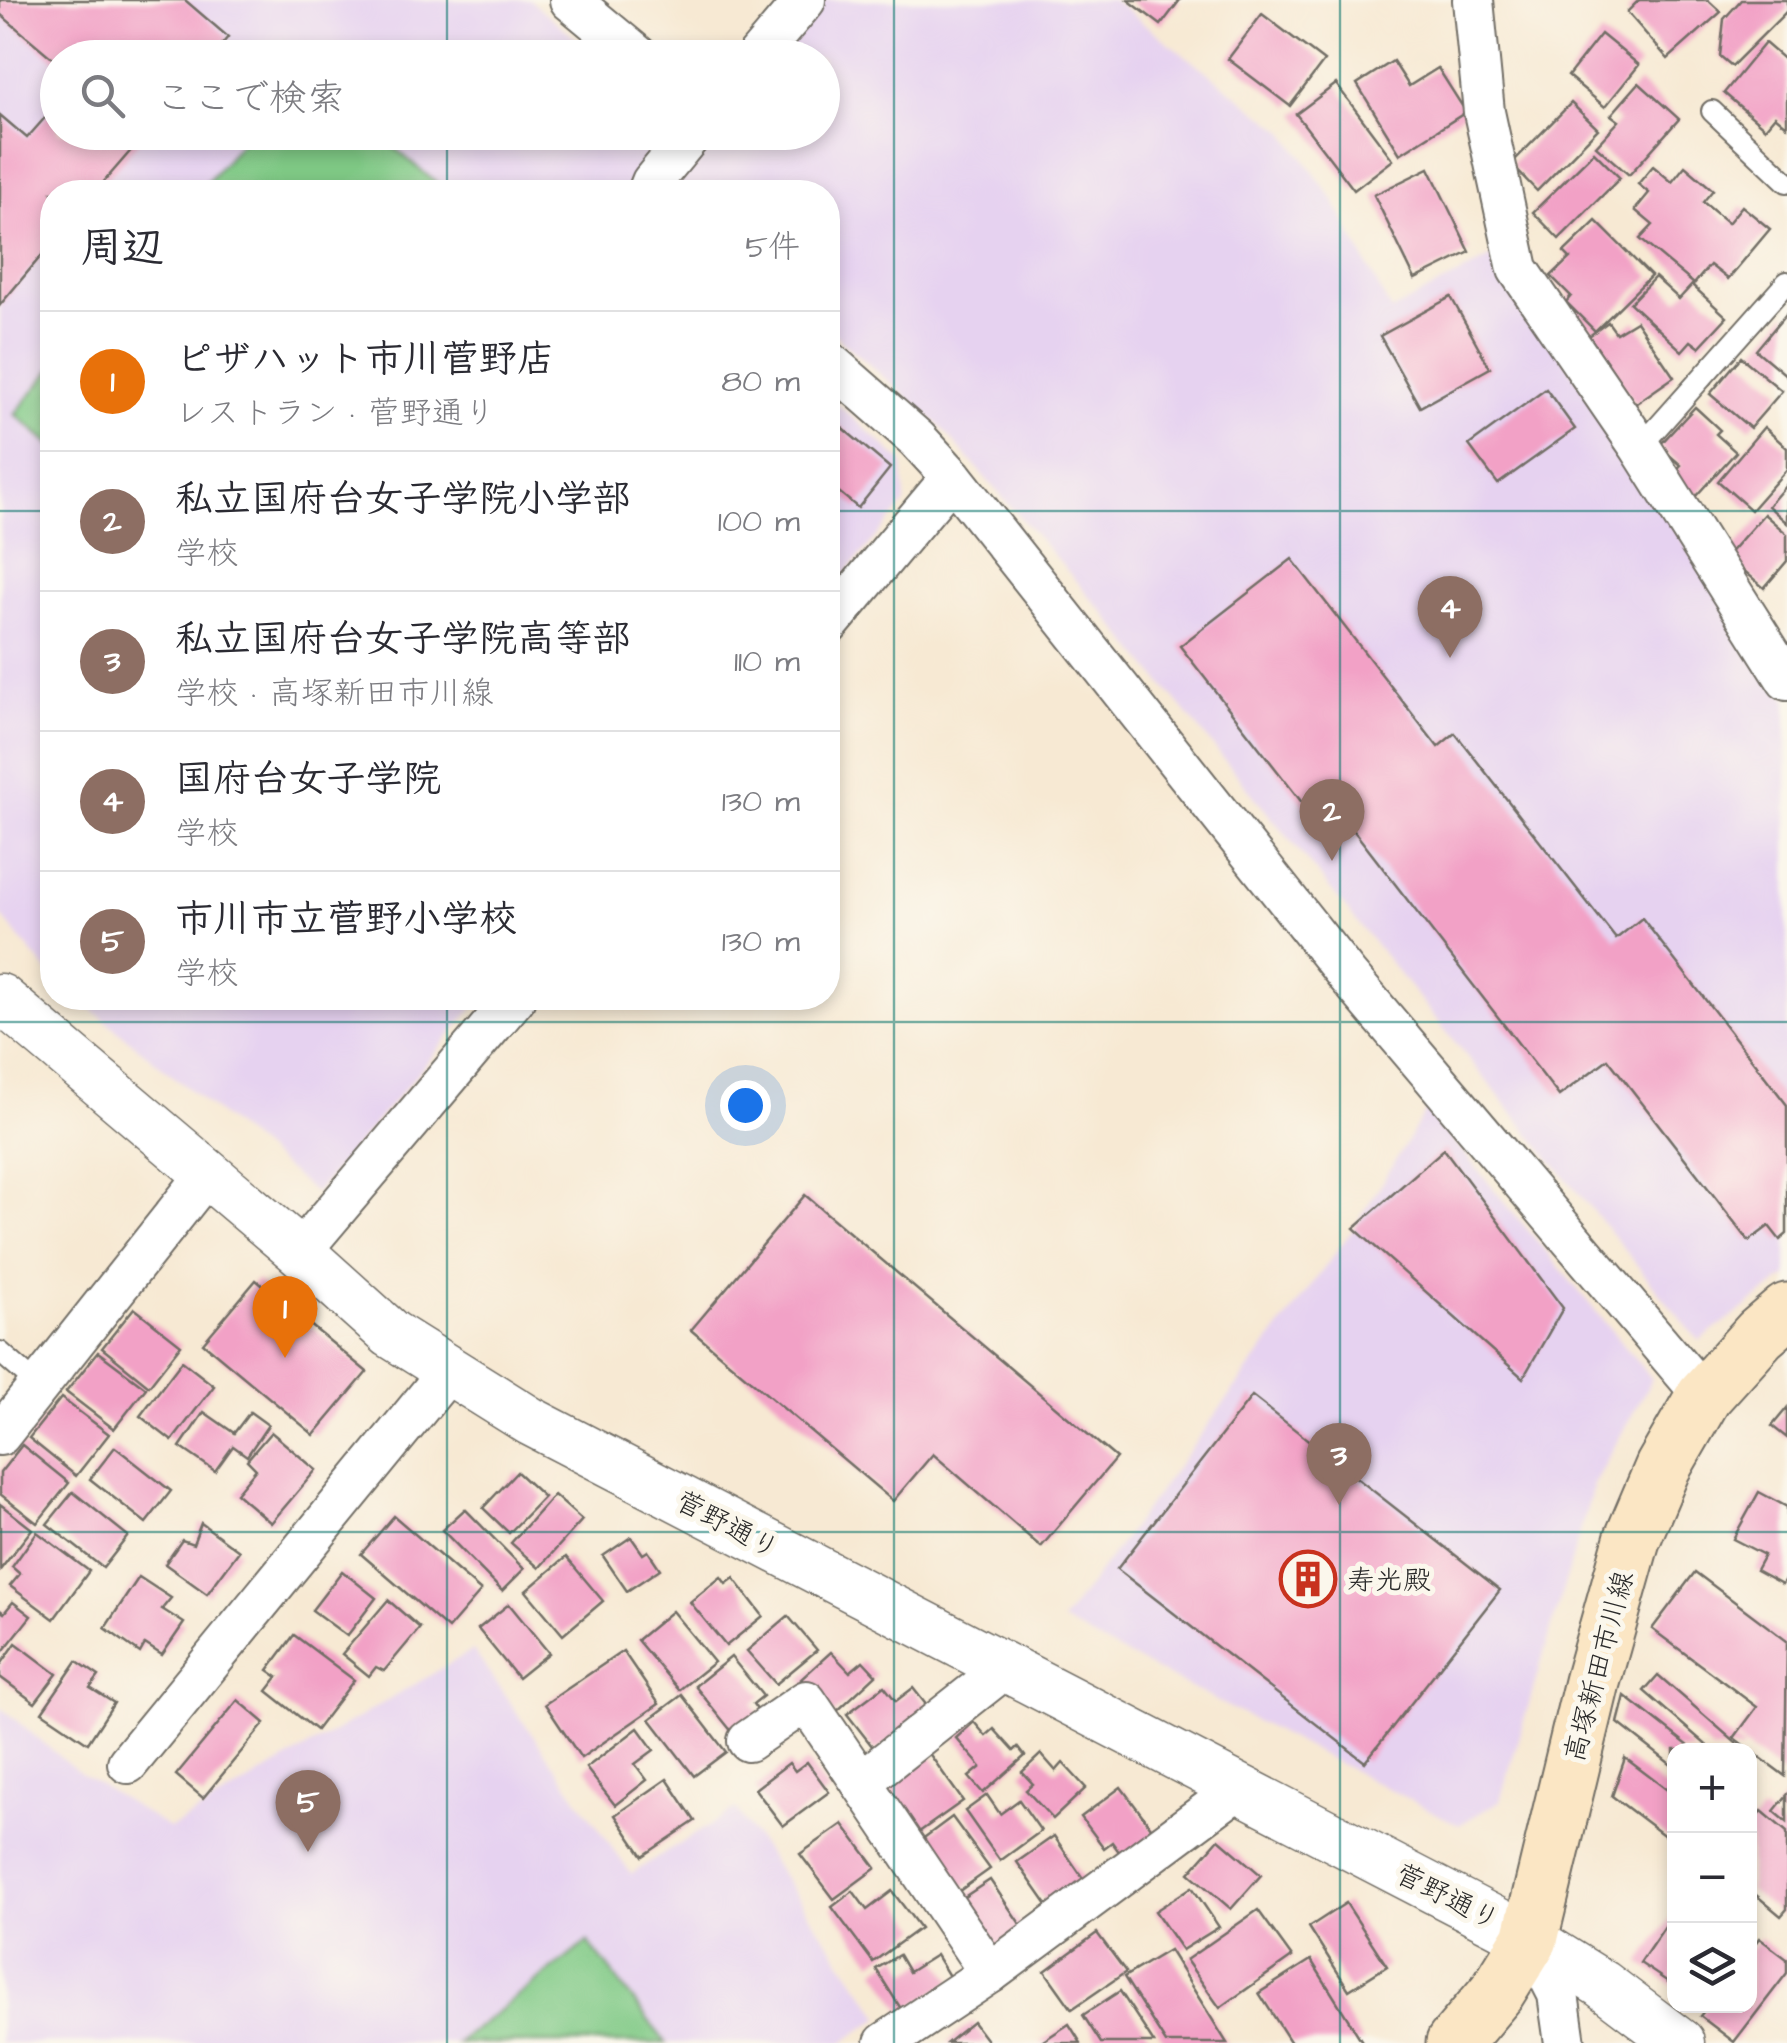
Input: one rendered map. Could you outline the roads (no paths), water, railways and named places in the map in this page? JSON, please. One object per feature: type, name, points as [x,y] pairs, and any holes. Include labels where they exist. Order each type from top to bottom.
[{"type":"main road","name":"高塚新田市川線","points":[[1454,2043],[1497,1992],[1530,1939],[1592,1682],[1632,1540],[1663,1467],[1704,1396],[1787,1310]]},
{"type":"street","points":[[570,0],[618,40]]},
{"type":"street","points":[[771,40],[805,0]]},
{"type":"street","points":[[1473,0],[1484,112],[1518,269],[1640,446],[1787,680]]},
{"type":"street","points":[[654,180],[678,150]]},
{"type":"street","points":[[840,371],[918,439],[952,477],[1347,975],[1704,1396]]},
{"type":"street","points":[[840,612],[952,477]]},
{"type":"street","name":"菅野通り","points":[[0,998],[392,1334],[448,1372],[530,1421],[1530,1939],[1602,1984],[1680,2043]]},
{"type":"street","points":[[300,1252],[504,1010]]},
{"type":"street","points":[[0,1435],[208,1174]]},
{"type":"street","points":[[128,1763],[448,1372]]},
{"type":"street","points":[[860,1782],[1004,1668]]},
{"type":"street","points":[[748,1741],[806,1701],[990,1973]]},
{"type":"street","points":[[886,2043],[990,1973],[1238,1789]]},
{"type":"street","points":[[1530,1939],[1558,1994],[1565,2043]]},
{"type":"lane","points":[[1712,111],[1787,182]]},
{"type":"lane","points":[[1640,446],[1787,282]]},
{"type":"lane","points":[[0,1352],[40,1387]]},
{"type":"place","name":"国府台女子学院","points":[[1450,658]]},
{"type":"place","name":"私立国府台女子学院小学部","points":[[1332,861]]},
{"type":"place","name":"ピザハット市川菅野店","points":[[285,1358]]},
{"type":"place","name":"私立国府台女子学院高等部","points":[[1339,1505]]},
{"type":"place","name":"寿光殿","points":[[1308,1579]]},
{"type":"place","name":"市川市立菅野小学校","points":[[308,1852]]}]
